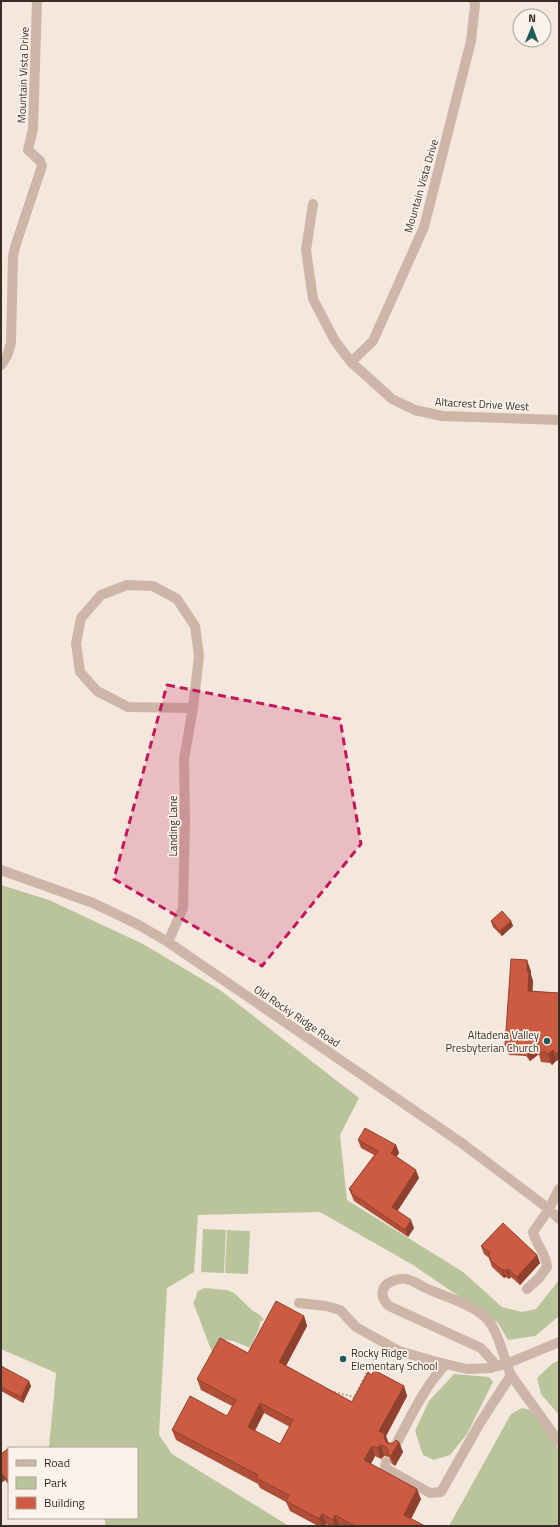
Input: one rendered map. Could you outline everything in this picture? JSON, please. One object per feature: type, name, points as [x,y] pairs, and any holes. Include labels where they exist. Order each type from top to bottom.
[{"type":"street","name":"Mountain Vista Drive","points":[[1,365],[7,356],[12,343],[14,247],[42,166],[40,161],[28,150],[33,129],[37,1]]},
{"type":"street","name":"Mountain Vista Drive","points":[[351,362],[373,341],[424,227],[471,41],[476,5],[474,1]]},
{"type":"street","name":"Altacrest Drive West","points":[[313,204],[306,250],[313,299],[335,341],[351,362],[392,399],[415,410],[442,416],[559,420]]},
{"type":"street","name":"Landing Lane","points":[[168,942],[183,908],[185,829],[184,758],[193,708],[199,656],[195,626],[177,599],[153,586],[127,585],[101,594],[81,618],[76,643],[80,672],[97,692],[128,707],[193,708]]},
{"type":"street","name":"Old Rocky Ridge Road","points":[[1,870],[93,903],[137,924],[168,942],[463,1144],[549,1209],[559,1219]]},
{"type":"street","points":[[527,1289],[539,1278],[547,1267],[544,1254],[535,1240],[533,1232],[549,1209],[559,1189]]},
{"type":"street","points":[[501,1365],[492,1326],[486,1318],[474,1309],[407,1279],[392,1281],[387,1284],[383,1290],[383,1297],[389,1306],[481,1348],[501,1365],[511,1375],[559,1442]]},
{"type":"street","points":[[299,1303],[326,1306],[340,1310],[356,1327],[400,1351],[467,1369],[491,1368],[559,1342]]},
{"type":"street","points":[[394,1448],[428,1386],[435,1375],[446,1364]]},
{"type":"street","points":[[386,1462],[385,1467],[387,1469],[430,1493],[441,1492],[480,1423],[511,1375]]},
{"type":"path","points":[[351,1403],[383,1342]]},
{"type":"path","points":[[326,1391],[354,1397]]},
{"type":"highlighted area","points":[[167,685],[340,719],[361,844],[262,966],[114,879]]},
{"type":"green space","points":[[1,885],[49,900],[143,944],[220,990],[359,1098],[340,1135],[347,1200],[463,1272],[502,1307],[522,1312],[536,1309],[559,1280],[559,1316],[535,1336],[508,1340],[498,1323],[413,1265],[320,1212],[198,1215],[194,1272],[167,1288],[159,1435],[172,1454],[289,1526],[105,1526],[105,1519],[138,1519],[138,1447],[49,1447],[56,1373],[1,1349]]},
{"type":"green space","points":[[203,1229],[226,1230],[224,1273],[201,1272]]},
{"type":"green space","points":[[227,1230],[250,1231],[248,1274],[225,1273]]},
{"type":"green space","points":[[204,1288],[227,1290],[234,1293],[264,1320],[260,1322],[259,1329],[250,1348],[233,1341],[225,1340],[213,1355],[193,1302],[196,1298],[197,1292]]},
{"type":"green space","points":[[559,1361],[559,1415],[541,1394],[537,1378],[553,1363]]},
{"type":"green space","points":[[454,1374],[489,1377],[493,1382],[467,1434],[450,1455],[434,1460],[423,1455],[415,1431],[429,1401]]},
{"type":"green space","points":[[522,1408],[530,1410],[559,1450],[559,1526],[449,1526],[511,1414]]},
{"type":"building","points":[[502,911],[511,921],[500,931],[491,921]]},
{"type":"building","points":[[511,959],[527,960],[527,971],[529,971],[528,991],[559,993],[559,1051],[556,1054],[553,1050],[548,1054],[546,1052],[538,1052],[538,1041],[526,1050],[522,1046],[505,1045]]},
{"type":"building","points":[[365,1128],[396,1145],[391,1153],[416,1170],[392,1207],[411,1220],[405,1230],[351,1193],[352,1191],[349,1189],[378,1151],[358,1140]]},
{"type":"building","points":[[503,1223],[537,1255],[517,1277],[508,1269],[506,1271],[503,1269],[502,1270],[489,1259],[491,1258],[488,1255],[490,1253],[481,1246]]},
{"type":"building","points":[[276,1301],[304,1316],[279,1362],[352,1402],[368,1372],[372,1375],[374,1370],[404,1386],[379,1431],[385,1434],[384,1438],[387,1443],[393,1443],[396,1440],[399,1442],[391,1456],[388,1454],[386,1447],[381,1445],[377,1448],[372,1446],[364,1460],[417,1489],[404,1515],[425,1526],[355,1526],[335,1515],[333,1520],[322,1514],[319,1519],[286,1501],[289,1495],[256,1478],[258,1475],[172,1430],[190,1396],[227,1416],[236,1400],[197,1379],[220,1338],[248,1353]],"holes":[[[260,1403],[293,1420],[280,1444],[248,1427]]]},
{"type":"building","points":[[1,1366],[29,1381],[21,1397],[1,1387]]},
{"type":"building","points":[[8,1449],[7,1480],[3,1475],[1,1477],[1,1454]]},
{"type":"place","name":"Altadena Valley Presbyterian Church","points":[[547,1041]]},
{"type":"place","name":"Rocky Ridge Elementary School","points":[[343,1359]]}]
